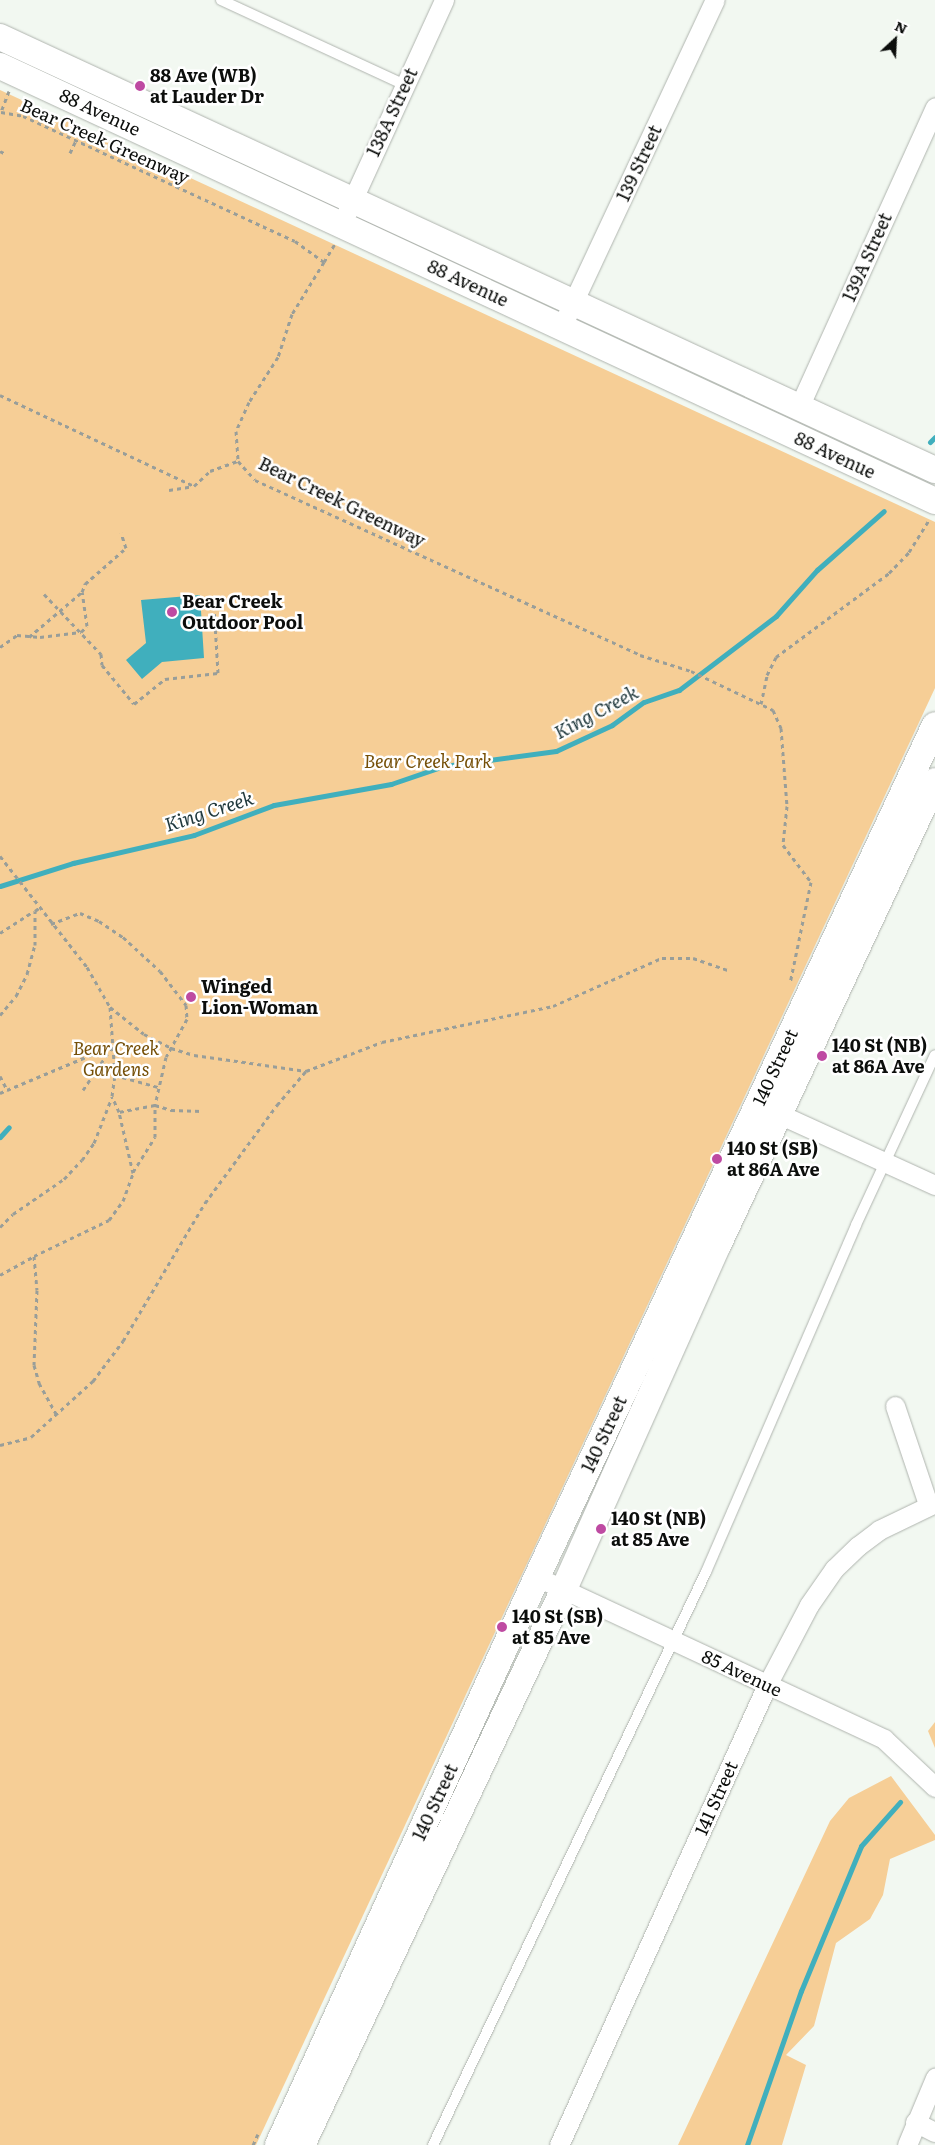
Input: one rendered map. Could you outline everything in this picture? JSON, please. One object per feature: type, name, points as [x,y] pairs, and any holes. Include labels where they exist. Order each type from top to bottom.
[{"type":"main road","name":"88 Avenue","points":[[6,59],[352,200],[935,470]]},
{"type":"main road","name":"88 Avenue","points":[[6,59],[339,232],[562,326],[934,507]]},
{"type":"main road","name":"140 Street","points":[[302,2145],[564,1589],[768,1110],[934,729]]},
{"type":"main road","name":"140 Street","points":[[278,2145],[537,1577],[768,1110],[935,781]]},
{"type":"street","name":"138A Street","points":[[339,232],[444,0]]},
{"type":"street","name":"139 Street","points":[[562,326],[716,0]]},
{"type":"street","name":"139A Street","points":[[800,407],[935,107]]},
{"type":"street","points":[[768,1110],[935,1185]]},
{"type":"street","points":[[895,1406],[931,1504]]},
{"type":"street","name":"141 Street","points":[[559,2145],[767,1685],[808,1605],[834,1569],[879,1530],[931,1504]]},
{"type":"street","name":"85 Avenue","points":[[537,1577],[884,1739],[935,1787]]},
{"type":"street","points":[[907,2145],[935,2078]]},
{"type":"street","points":[[915,2122],[935,2132]]},
{"type":"lane","points":[[221,0],[405,85]]},
{"type":"lane","points":[[433,2145],[674,1641],[885,1162],[935,1055]]},
{"type":"path","name":"Bear Creek Greenway","points":[[6,59],[1,112],[23,116],[295,241],[324,262],[292,314],[278,357],[249,402],[236,431],[238,461],[255,480],[640,655],[690,671],[761,704]]},
{"type":"path","points":[[70,153],[76,140]]},
{"type":"path","points":[[0,152],[6,154]]},
{"type":"path","points":[[324,262],[339,232]]},
{"type":"path","points":[[0,394],[194,486]]},
{"type":"path","points":[[169,490],[194,486],[210,471],[238,461]]},
{"type":"path","points":[[786,993],[811,882],[783,845],[787,806],[781,728],[773,710],[761,704],[767,675],[776,657],[889,573],[909,552],[934,507]]},
{"type":"path","points":[[0,647],[17,635],[29,636],[81,632],[87,626],[82,592],[84,584],[126,548],[120,533]]},
{"type":"path","points":[[29,636],[82,592]]},
{"type":"path","points":[[44,594],[101,654],[102,665],[134,704],[165,679],[218,673],[214,606]]},
{"type":"path","points":[[0,856],[51,924],[87,967],[110,1007],[144,1034],[171,1048],[194,1055],[306,1072]]},
{"type":"path","points":[[0,933],[39,908]]},
{"type":"path","points":[[0,1015],[16,996],[32,959],[35,945],[35,911]]},
{"type":"path","points":[[0,1275],[34,1256],[109,1220],[123,1201],[133,1173],[155,1137],[155,1105],[158,1087],[171,1048],[185,1026],[188,1013],[182,998],[160,971],[123,937],[92,917],[73,914],[51,924]]},
{"type":"path","points":[[0,1445],[31,1437],[57,1416],[92,1381],[119,1347],[205,1203],[277,1105],[306,1072],[382,1042],[534,1012],[662,958],[693,958],[728,970]]},
{"type":"path","points":[[0,1227],[64,1179],[82,1160],[94,1143],[112,1096],[115,1074],[110,1007]]},
{"type":"path","points":[[0,1093],[112,1046]]},
{"type":"path","points":[[83,1090],[112,1046]]},
{"type":"path","points":[[115,1074],[158,1087]]},
{"type":"path","points":[[0,1076],[7,1090]]},
{"type":"path","points":[[112,1096],[119,1112],[133,1173]]},
{"type":"path","points":[[119,1112],[155,1105],[171,1110],[202,1111]]},
{"type":"path","points":[[34,1256],[38,1290],[34,1365],[39,1383],[57,1416]]},
{"type":"green space","name":"Bear Creek Park","points":[[0,90],[935,522],[935,688],[256,2145],[0,2145]]},
{"type":"green space","points":[[935,1722],[935,1748],[928,1731]]},
{"type":"green space","points":[[891,1776],[935,1835],[935,1840],[890,1859],[883,1895],[870,1919],[836,1943],[814,2026],[786,2055],[806,2065],[782,2145],[678,2145],[830,1821],[849,1798]]},
{"type":"water","points":[[200,595],[204,658],[162,662],[142,679],[126,660],[146,643],[141,600]]},
{"type":"waterway","name":"King Creek","points":[[930,442],[935,437]]},
{"type":"waterway","name":"King Creek","points":[[0,886],[73,863],[194,835],[274,805],[391,784],[444,766],[556,751],[612,725],[644,702],[679,690],[776,616],[817,570],[884,511]]},
{"type":"waterway","points":[[0,1137],[9,1127]]},
{"type":"waterway","points":[[747,2145],[801,1991],[861,1846],[900,1802]]},
{"type":"place","name":"88 Ave (WB) at Lauder Dr","points":[[140,86]]},
{"type":"place","name":"Bear Creek Outdoor Pool","points":[[172,612]]},
{"type":"place","name":"Winged Lion-Woman","points":[[191,997]]},
{"type":"place","name":"140 St (NB) at 86A Ave","points":[[822,1056]]},
{"type":"place","name":"140 St (SB) at 86A Ave","points":[[717,1159]]},
{"type":"place","name":"140 St (NB) at 85 Ave","points":[[601,1529]]},
{"type":"place","name":"140 St (SB) at 85 Ave","points":[[502,1627]]},
{"type":"park label","name":"Bear Creek Gardens","points":[[116,1059]]}]
